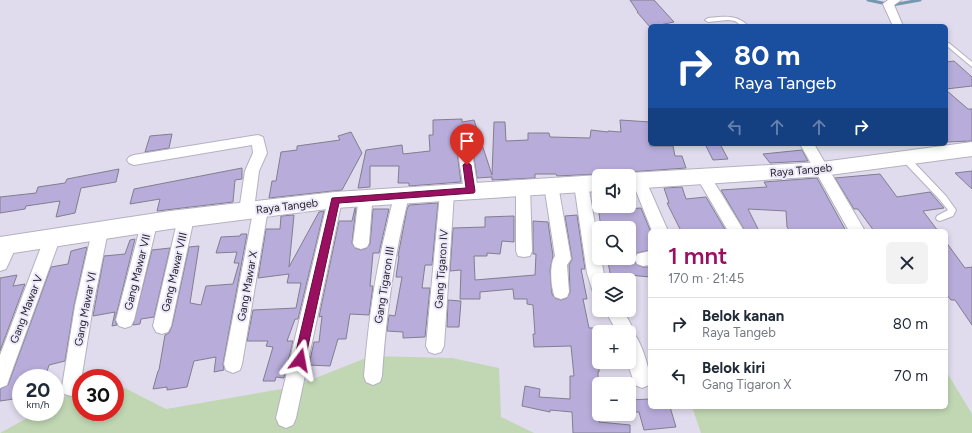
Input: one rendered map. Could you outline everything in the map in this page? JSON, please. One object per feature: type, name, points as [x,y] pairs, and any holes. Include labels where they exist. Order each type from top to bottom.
[{"type":"street","points":[[888,1],[897,24]]},
{"type":"street","name":"Gang Mawar X","points":[[134,160],[258,140],[260,153],[252,171],[253,210],[234,364]]},
{"type":"street","points":[[809,146],[856,229]]},
{"type":"street","name":"Raya Tangeb","points":[[636,181],[822,169],[972,149]]},
{"type":"street","points":[[465,152],[471,191]]},
{"type":"street","points":[[703,176],[735,229]]},
{"type":"street","points":[[590,183],[595,273]]},
{"type":"street","name":"Raya Tangeb","points":[[3,252],[52,239],[186,218],[335,200],[590,183]]},
{"type":"street","points":[[636,185],[659,229]]},
{"type":"street","points":[[551,186],[563,259],[559,262],[561,292]]},
{"type":"street","points":[[523,187],[524,251]]},
{"type":"street","name":"Gang Tigaron IV","points":[[435,346],[446,193]]},
{"type":"street","name":"Gang Tigaron III","points":[[373,376],[375,340],[395,221],[402,196]]},
{"type":"street","points":[[286,418],[322,266],[335,200]]},
{"type":"street","points":[[361,243],[365,204]]},
{"type":"street","name":"Gang Mawar VIII","points":[[162,326],[186,218]]},
{"type":"street","name":"Gang Mawar VII","points":[[125,320],[149,224]]},
{"type":"street","name":"Gang Mawar VI","points":[[71,387],[84,306],[100,232]]},
{"type":"street","name":"Gang Mawar V","points":[[0,379],[52,239]]},
{"type":"street","points":[[636,361],[642,379]]},
{"type":"lane","points":[[708,20],[735,18],[742,24]]},
{"type":"lane","points":[[949,45],[972,65]]},
{"type":"lane","points":[[904,157],[943,198],[952,210],[950,214],[940,218]]},
{"type":"green space","points":[[371,356],[452,358],[499,368],[501,417],[534,433],[0,433],[22,421],[64,421],[64,397],[72,393],[72,421],[124,421],[124,388],[166,409],[293,387]]},
{"type":"green space","points":[[948,374],[972,414],[972,433],[701,433],[693,409],[948,409]]},
{"type":"building","points":[[630,0],[654,0],[674,22],[648,25]]},
{"type":"building","points":[[954,61],[972,77],[972,86],[948,89],[948,62]]},
{"type":"building","points":[[948,92],[968,109],[972,109],[972,141],[948,142]]},
{"type":"building","points":[[462,119],[462,122],[474,120],[492,175],[494,122],[505,122],[506,141],[528,140],[528,133],[549,133],[550,137],[590,138],[591,130],[621,132],[620,120],[648,122],[648,146],[673,146],[675,156],[682,156],[686,168],[636,172],[636,169],[592,169],[592,174],[557,176],[556,174],[535,174],[535,178],[492,180],[492,177],[477,178],[473,151],[471,148],[464,146],[459,148],[457,152],[461,182],[409,186],[409,183],[398,183],[399,166],[370,166],[370,187],[358,188],[366,150],[402,145],[403,154],[430,151],[429,135],[433,135],[433,120]]},
{"type":"building","points":[[351,132],[362,153],[342,190],[269,198],[272,181],[276,181],[281,152],[297,150],[297,146],[340,140],[338,136]]},
{"type":"building","points":[[172,134],[169,148],[145,152],[150,136]]},
{"type":"building","points":[[706,146],[721,146],[728,159],[713,160]]},
{"type":"building","points":[[802,150],[808,161],[770,163],[763,154]]},
{"type":"building","points":[[242,168],[242,179],[235,180],[233,202],[157,211],[160,199],[130,204],[134,189]]},
{"type":"building","points":[[119,169],[116,182],[81,188],[75,213],[56,217],[60,201],[26,206],[25,209],[0,213],[0,197],[36,193],[38,187],[65,183],[67,179]]},
{"type":"building","points":[[972,171],[972,189],[955,173]]},
{"type":"building","points":[[880,174],[897,197],[930,192],[944,208],[923,211],[936,229],[873,229],[858,209],[854,209],[835,178]]},
{"type":"building","points":[[817,178],[845,229],[788,229],[787,227],[786,211],[748,209],[758,229],[744,229],[721,190],[767,187],[764,182]]},
{"type":"building","points":[[682,187],[686,199],[706,197],[725,229],[680,229],[667,203],[669,203],[664,188]]},
{"type":"building","points":[[438,203],[432,265],[425,265],[422,288],[430,288],[425,337],[403,338],[403,332],[387,331],[389,315],[395,316],[402,277],[396,277],[398,256],[407,209],[409,205]]},
{"type":"building","points":[[355,208],[352,243],[355,248],[361,250],[367,248],[370,244],[373,209],[389,209],[379,253],[373,253],[370,286],[373,286],[369,315],[350,314],[346,339],[338,339],[330,366],[309,365],[314,342],[319,342],[322,316],[319,317],[339,221],[352,221]]},
{"type":"building","points":[[636,208],[641,208],[650,229],[648,229],[648,250],[637,253],[636,255],[636,221],[600,221],[599,213],[636,213]]},
{"type":"building","points":[[324,211],[298,319],[295,319],[287,341],[293,341],[284,378],[276,377],[275,381],[263,381],[273,347],[266,346],[268,341],[247,341],[253,310],[296,308],[301,283],[287,283],[289,274],[258,278],[266,229],[280,229],[281,216],[294,215],[289,267],[319,212]]},
{"type":"building","points":[[577,215],[585,269],[581,269],[587,299],[583,299],[589,328],[592,328],[592,369],[599,369],[598,377],[592,377],[592,421],[630,425],[630,433],[573,433],[572,412],[550,410],[550,412],[522,406],[525,386],[540,389],[539,397],[570,399],[570,376],[574,376],[571,346],[534,347],[533,334],[535,334],[533,305],[527,304],[527,299],[514,299],[513,289],[480,292],[480,299],[460,299],[461,270],[450,271],[453,228],[485,227],[485,217],[514,216],[514,242],[502,241],[500,254],[487,253],[487,256],[474,256],[475,280],[535,275],[536,254],[533,254],[533,221],[548,222],[553,256],[550,270],[552,294],[555,298],[561,300],[567,298],[570,292],[569,265],[572,259],[565,216]]},
{"type":"building","points":[[241,234],[247,234],[223,364],[224,370],[214,372],[216,357],[194,361],[187,387],[167,390],[167,387],[153,389],[159,370],[165,335],[169,333],[172,326],[189,247],[199,246],[190,303],[201,305],[206,286],[233,284],[239,263],[234,263],[237,252],[216,253],[221,237],[240,236]]},
{"type":"building","points":[[135,239],[115,320],[117,325],[112,326],[115,312],[93,316],[104,256],[125,254],[130,240]]},
{"type":"building","points":[[948,245],[965,268],[972,267],[972,325],[955,300],[951,300],[948,296]]},
{"type":"building","points":[[87,247],[74,306],[65,361],[49,365],[48,369],[14,369],[51,267],[68,264],[71,251]]},
{"type":"building","points":[[170,248],[154,317],[141,319],[140,324],[133,325],[152,250]]},
{"type":"building","points":[[636,263],[643,267],[648,267],[648,277],[636,276],[636,273],[610,273],[609,265],[636,265]]},
{"type":"building","points":[[17,275],[13,286],[25,284],[0,351],[0,278]]},
{"type":"building","points":[[448,300],[461,301],[459,327],[447,327]]},
{"type":"building","points":[[12,374],[12,399],[0,401],[0,389],[8,385]]},
{"type":"building","points":[[648,399],[648,409],[671,409],[676,427],[644,430],[639,412],[636,412],[636,400]]},
{"type":"waterway","points":[[868,0],[892,5],[920,0]]},
{"type":"route","points":[[300,360],[335,200],[471,191],[467,165]]}]
